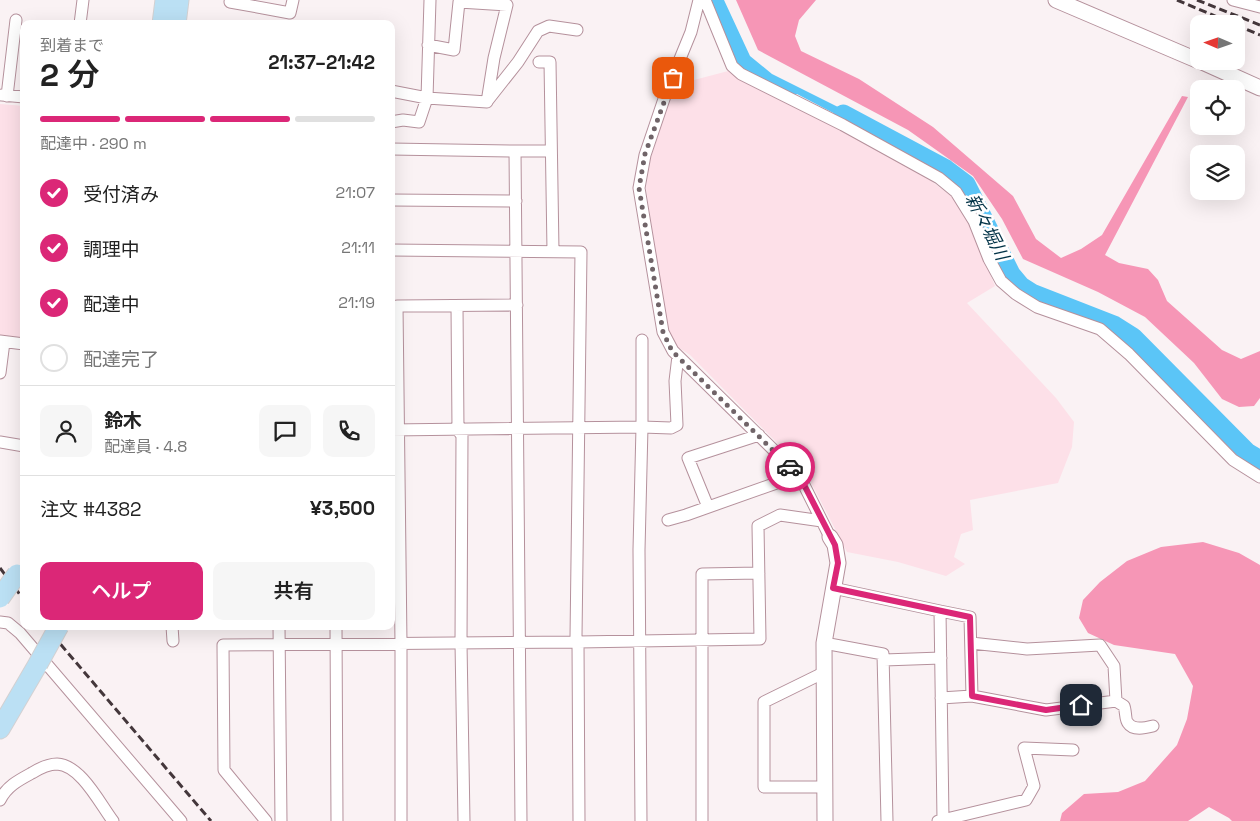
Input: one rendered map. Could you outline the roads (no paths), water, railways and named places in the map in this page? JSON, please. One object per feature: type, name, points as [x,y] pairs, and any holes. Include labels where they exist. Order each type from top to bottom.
[{"type":"highway","points":[[162,20],[165,0]]},
{"type":"highway","points":[[176,20],[179,0]]},
{"type":"highway","points":[[0,598],[20,569]]},
{"type":"highway","points":[[0,729],[58,630]]},
{"type":"street","points":[[80,20],[82,0]]},
{"type":"street","points":[[230,2],[290,13],[293,0]]},
{"type":"street","points":[[395,121],[403,120],[418,122],[427,98],[430,0]]},
{"type":"street","points":[[699,0],[691,32],[666,93],[645,154],[639,188],[663,332],[672,351],[799,475],[835,545],[838,563],[824,643],[825,821]]},
{"type":"street","points":[[705,0],[732,66],[741,74],[843,125],[939,178],[956,192],[974,221],[1002,281],[1016,294],[1037,307],[1100,329],[1129,354],[1233,460],[1260,477]]},
{"type":"street","points":[[1056,0],[1190,57]]},
{"type":"street","points":[[1233,0],[1260,8]]},
{"type":"street","points":[[428,45],[454,50],[460,2],[508,5],[494,58],[487,102]]},
{"type":"street","points":[[16,20],[4,96],[20,98]]},
{"type":"street","points":[[487,102],[518,62],[538,31],[549,26],[577,30]]},
{"type":"street","points":[[539,62],[550,62],[553,251]]},
{"type":"street","points":[[1220,70],[1260,88]]},
{"type":"street","points":[[395,92],[427,98],[487,102]]},
{"type":"street","points":[[395,149],[550,151]]},
{"type":"street","points":[[515,151],[521,821]]},
{"type":"street","points":[[395,200],[516,201]]},
{"type":"street","points":[[395,250],[581,252],[576,637],[578,642],[579,821]]},
{"type":"street","points":[[395,308],[517,305]]},
{"type":"street","points":[[457,306],[458,430],[462,436],[464,821]]},
{"type":"street","points":[[641,821],[639,550],[642,340]]},
{"type":"street","points":[[0,373],[2,341],[20,343]]},
{"type":"street","points":[[395,430],[671,428],[677,425],[675,381],[678,356]]},
{"type":"street","points":[[708,507],[688,458],[759,435]]},
{"type":"street","points":[[0,442],[20,445]]},
{"type":"street","points":[[395,461],[401,644],[401,821]]},
{"type":"street","points":[[668,520],[799,475]]},
{"type":"street","points":[[266,821],[224,770],[223,644],[639,642],[760,639],[758,526],[780,515],[822,521]]},
{"type":"street","points":[[702,821],[702,574],[759,574]]},
{"type":"street","points":[[833,588],[970,617],[972,696]]},
{"type":"street","points":[[940,611],[940,820],[1026,800],[1034,786],[1024,748],[1073,750]]},
{"type":"street","points":[[0,622],[8,623],[20,633],[181,821]]},
{"type":"street","points":[[172,630],[173,641]]},
{"type":"street","points":[[279,630],[281,821]]},
{"type":"street","points":[[336,630],[337,821]]},
{"type":"street","points":[[824,643],[883,654],[887,821]]},
{"type":"street","points":[[971,643],[1028,649],[1100,645],[1114,666],[1116,701]]},
{"type":"street","points":[[884,660],[941,658]]},
{"type":"street","points":[[824,673],[764,702],[764,787],[825,786]]},
{"type":"street","points":[[941,698],[972,696],[1046,710],[1116,701],[1124,706],[1126,722],[1132,727],[1142,729],[1153,726]]},
{"type":"street","points":[[0,800],[8,788],[16,782],[44,766],[57,764],[69,767],[80,775],[113,821]]},
{"type":"water","points":[[709,0],[724,0],[750,56],[772,74],[868,122],[864,129],[797,94],[793,96],[740,69]]},
{"type":"waterway","name":"新々堀川","points":[[843,114],[946,169],[966,184],[1011,274],[1021,286],[1032,293],[1114,325],[1133,337],[1247,452],[1260,460]]},
{"type":"railway","points":[[1177,0],[1213,15]]},
{"type":"railway","points":[[1197,0],[1260,25]]},
{"type":"railway","points":[[1245,29],[1260,35]]},
{"type":"railway","points":[[0,568],[20,595]]},
{"type":"railway","points":[[48,630],[211,821]]}]
